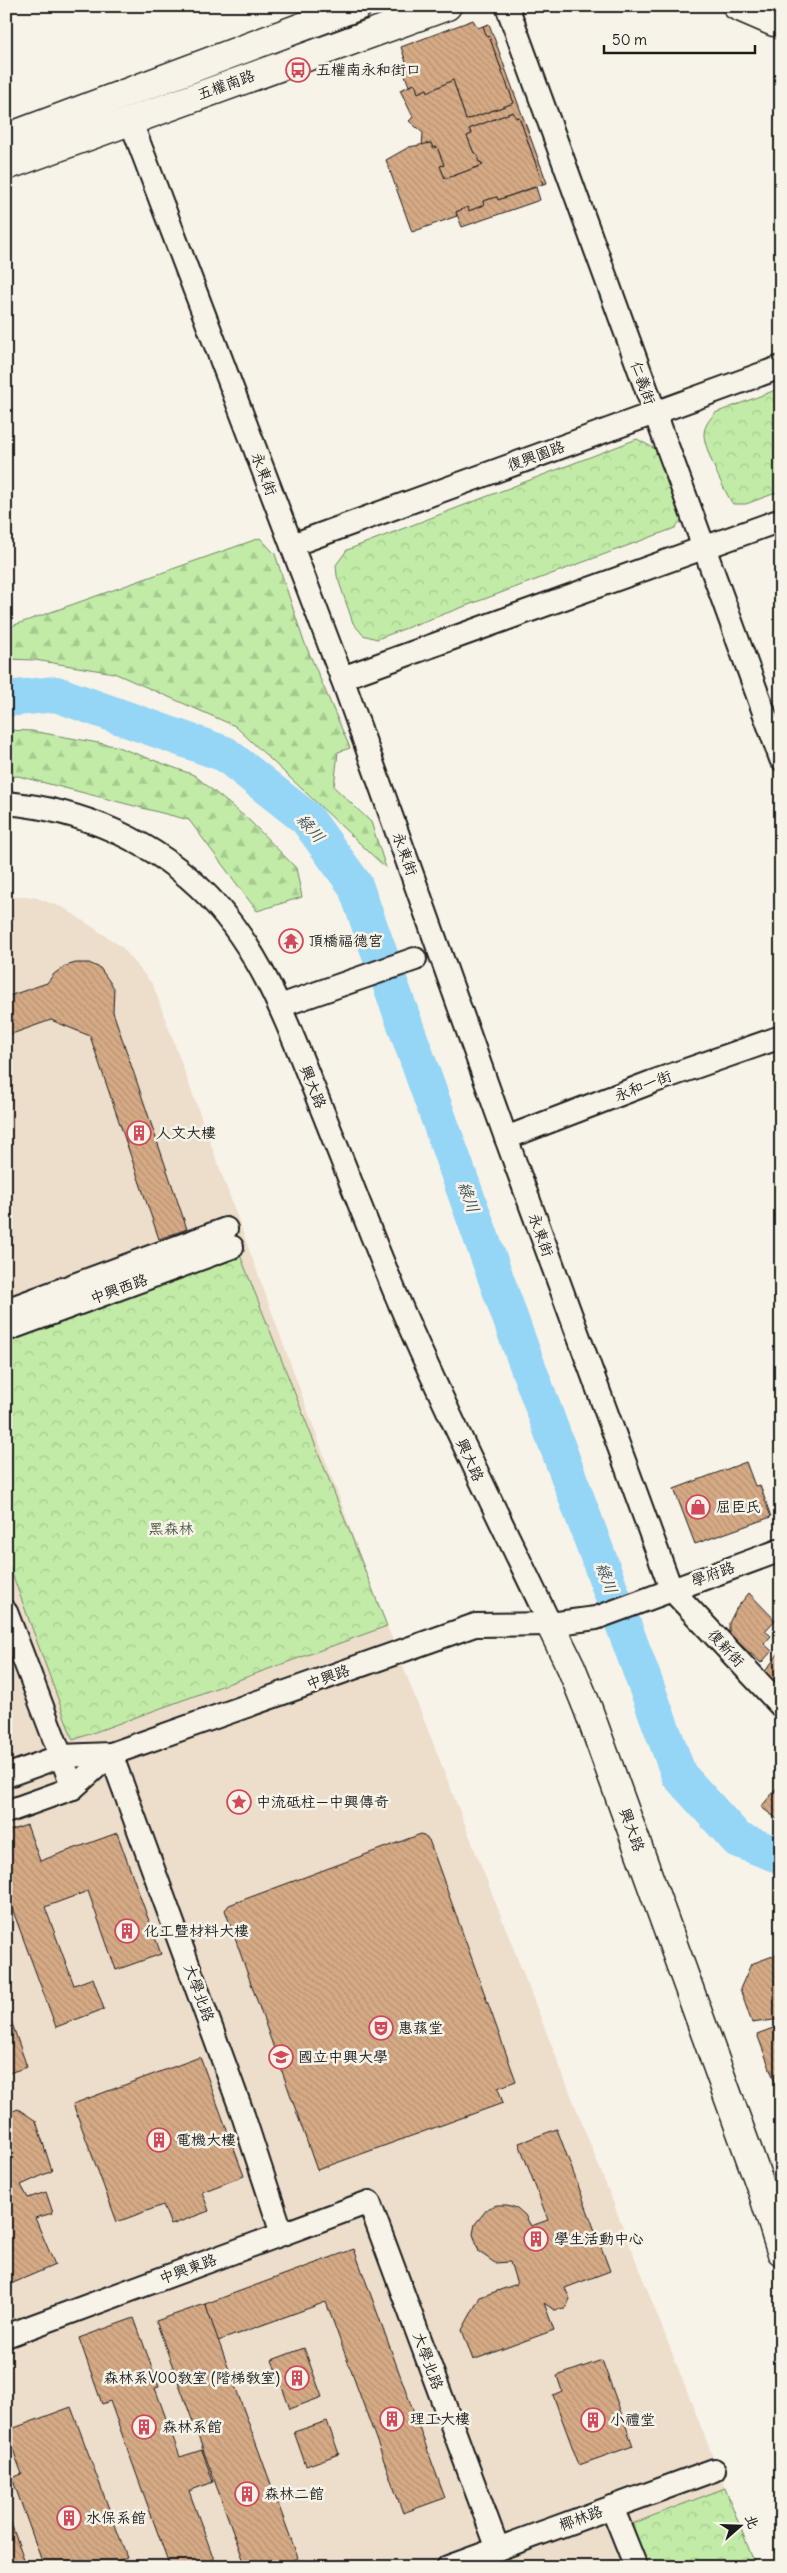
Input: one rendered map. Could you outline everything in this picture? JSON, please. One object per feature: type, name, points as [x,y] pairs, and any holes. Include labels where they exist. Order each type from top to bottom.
[{"type":"main road","name":"五權南路","points":[[6,138],[358,6]]},
{"type":"main road","name":"五權南路","points":[[6,166],[447,6]]},
{"type":"main road","points":[[737,6],[774,23]]},
{"type":"main road","name":"興大路","points":[[550,1624],[588,1708],[763,2193],[781,2251]]},
{"type":"street","name":"仁義街","points":[[506,6],[781,759]]},
{"type":"street","name":"永東街","points":[[131,122],[342,678],[506,1138],[671,1589]]},
{"type":"street","name":"復興園路","points":[[292,545],[781,367]]},
{"type":"street","points":[[342,678],[781,520]]},
{"type":"street","name":"興大路","points":[[6,803],[55,810],[117,832],[164,858],[188,877],[230,921],[280,1006],[402,1308],[484,1491],[503,1524],[550,1624]]},
{"type":"street","points":[[280,1006],[415,958]]},
{"type":"street","name":"永和一街","points":[[506,1138],[652,1082],[781,1037]]},
{"type":"street","name":"中興西路","points":[[6,1310],[229,1238],[6,1330]]},
{"type":"street","name":"學府路","points":[[550,1624],[596,1618],[781,1550]]},
{"type":"street","name":"復新街","points":[[671,1589],[781,1706]]},
{"type":"street","points":[[6,1612],[73,1788]]},
{"type":"street","name":"中興路","points":[[6,1776],[61,1756],[110,1754],[475,1625],[550,1624]]},
{"type":"street","name":"中興路","points":[[6,1812],[73,1788],[110,1754]]},
{"type":"street","name":"大學北路","points":[[110,1754],[242,2112],[282,2234]]},
{"type":"street","name":"大學北路","points":[[369,2202],[498,2548]]},
{"type":"street","name":"中興東路","points":[[6,2336],[369,2202]]},
{"type":"street","name":"椰林路","points":[[448,2567],[714,2470]]},
{"type":"street","points":[[612,2507],[636,2567]]},
{"type":"shaded area","name":"國立中興大學","points":[[6,897],[34,897],[64,908],[122,947],[153,985],[371,1585],[756,2567],[6,2567]]},
{"type":"green space","points":[[781,388],[781,491],[746,504],[733,504],[720,481],[711,459],[705,440],[705,428],[715,413]]},
{"type":"green space","points":[[637,439],[657,450],[683,519],[675,528],[377,639],[363,635],[353,623],[337,576],[336,565],[347,550]]},
{"type":"green space","points":[[260,538],[275,554],[303,639],[350,748],[338,752],[334,787],[371,822],[386,868],[235,726],[114,673],[35,660],[6,659],[6,628]]},
{"type":"green space","points":[[6,730],[32,731],[115,746],[194,775],[250,821],[296,868],[302,897],[257,911],[189,820],[18,776],[6,777]]},
{"type":"green space","name":"黑森林","points":[[240,1255],[387,1626],[73,1740],[6,1557],[6,1341]]},
{"type":"green space","points":[[725,2488],[756,2567],[647,2567],[629,2525]]},
{"type":"building","points":[[473,20],[478,28],[483,26],[487,37],[489,36],[514,103],[466,120],[453,80],[428,92],[427,89],[418,93],[415,84],[409,86],[402,67],[407,65],[401,47]]},
{"type":"building","points":[[489,24],[547,183],[543,184],[519,117],[516,118],[513,112],[469,129],[472,134],[467,136],[474,153],[476,153],[479,162],[483,165],[445,179],[440,166],[444,165],[437,147],[433,148],[431,143],[422,146],[423,133],[409,121],[413,117],[400,90],[415,84],[418,93],[427,89],[428,92],[453,80],[466,120],[514,103],[489,36],[487,37],[483,26]]},
{"type":"building","points":[[513,112],[516,118],[519,117],[543,184],[498,200],[497,197],[483,201],[484,205],[469,211],[468,207],[456,212],[457,216],[412,232],[386,160],[409,147],[431,143],[433,148],[437,147],[444,165],[440,166],[445,179],[483,165],[479,162],[476,153],[474,153],[467,136],[472,134],[469,129]]},
{"type":"building","points":[[536,187],[540,200],[462,227],[456,212],[468,207],[469,211],[484,205],[483,201],[497,197],[498,200]]},
{"type":"building","name":"人文大樓","points":[[76,963],[89,963],[100,968],[114,988],[113,1012],[187,1229],[159,1239],[90,1036],[51,1020],[6,1036],[6,997],[47,983],[54,974],[65,966]]},
{"type":"building","points":[[746,1462],[755,1486],[760,1485],[771,1517],[695,1544],[674,1489]]},
{"type":"building","points":[[749,1593],[775,1620],[765,1631],[771,1636],[764,1644],[772,1651],[761,1663],[729,1634],[729,1623],[736,1609]]},
{"type":"building","points":[[781,1650],[781,1694],[761,1677]]},
{"type":"building","points":[[781,1783],[781,1822],[761,1807]]},
{"type":"building","name":"化工暨材料大樓","points":[[27,1825],[40,1861],[117,1833],[161,1954],[116,1970],[88,1891],[45,1907],[74,1985],[93,1978],[104,2009],[56,2027],[6,1892],[6,1832]]},
{"type":"building","name":"惠蓀堂","points":[[421,1834],[429,1840],[516,2081],[498,2088],[503,2103],[317,2170],[225,1910],[229,1905]]},
{"type":"building","points":[[781,1953],[781,2019],[752,2023],[740,1989],[751,1964]]},
{"type":"building","points":[[6,2006],[27,2067],[6,2074]]},
{"type":"building","points":[[781,2025],[781,2098],[757,2034]]},
{"type":"building","name":"電機大樓","points":[[200,2057],[244,2176],[202,2192],[209,2211],[171,2225],[163,2205],[117,2222],[73,2104]]},
{"type":"building","points":[[18,2109],[36,2121],[52,2171],[21,2185],[28,2198],[46,2192],[53,2213],[35,2218],[55,2265],[6,2286],[6,2114]]},
{"type":"building","name":"學生活動中心","points":[[557,2129],[610,2271],[565,2288],[570,2299],[565,2309],[554,2310],[544,2303],[554,2330],[473,2360],[462,2330],[480,2297],[517,2284],[510,2262],[495,2263],[479,2252],[473,2234],[475,2224],[488,2208],[497,2205],[517,2208],[525,2215],[531,2226],[548,2220],[519,2143]]},
{"type":"building","name":"理工大樓","points":[[354,2249],[445,2498],[403,2513],[326,2302],[218,2341],[205,2304]]},
{"type":"building","name":"森林二館","points":[[205,2304],[298,2558],[274,2567],[246,2567],[156,2321]]},
{"type":"building","name":"森林系館","points":[[134,2318],[159,2387],[155,2388],[180,2457],[202,2450],[213,2482],[189,2491],[216,2565],[211,2567],[170,2567],[110,2401],[102,2404],[79,2338]]},
{"type":"building","name":"森林系V00教室 (階梯教室)","points":[[304,2348],[322,2397],[290,2409],[272,2360]]},
{"type":"building","name":"小禮堂","points":[[602,2360],[633,2446],[579,2465],[553,2395],[562,2391],[557,2376]]},
{"type":"building","name":"水保系館","points":[[71,2407],[127,2557],[104,2567],[44,2567],[12,2478],[22,2474],[6,2431]]},
{"type":"building","points":[[327,2421],[339,2454],[306,2466],[294,2432]]},
{"type":"building","points":[[6,2510],[27,2567],[6,2567]]},
{"type":"waterway","name":"綠川","points":[[6,699],[56,694],[225,754],[307,819],[355,885],[518,1340],[679,1775],[738,1840],[781,1856]]},
{"type":"place","name":"五權南永和街口","points":[[298,70]]},
{"type":"place","name":"頂橋福德宮","points":[[291,941]]},
{"type":"place","name":"人文大樓","points":[[139,1133]]},
{"type":"place","name":"屈臣氏","points":[[698,1507]]},
{"type":"place","name":"中流砥柱—中興傳奇","points":[[239,1802]]},
{"type":"place","name":"化工暨材料大樓","points":[[127,1931]]},
{"type":"place","name":"惠蓀堂","points":[[381,2028]]},
{"type":"place","name":"國立中興大學","points":[[281,2057]]},
{"type":"place","name":"電機大樓","points":[[159,2140]]},
{"type":"place","name":"學生活動中心","points":[[536,2239]]},
{"type":"place","name":"森林系V00教室 (階梯教室)","points":[[297,2378]]},
{"type":"place","name":"理工大樓","points":[[392,2419]]},
{"type":"place","name":"小禮堂","points":[[593,2420]]},
{"type":"place","name":"森林系館","points":[[144,2427]]},
{"type":"place","name":"森林二館","points":[[247,2494]]},
{"type":"place","name":"水保系館","points":[[69,2518]]}]
